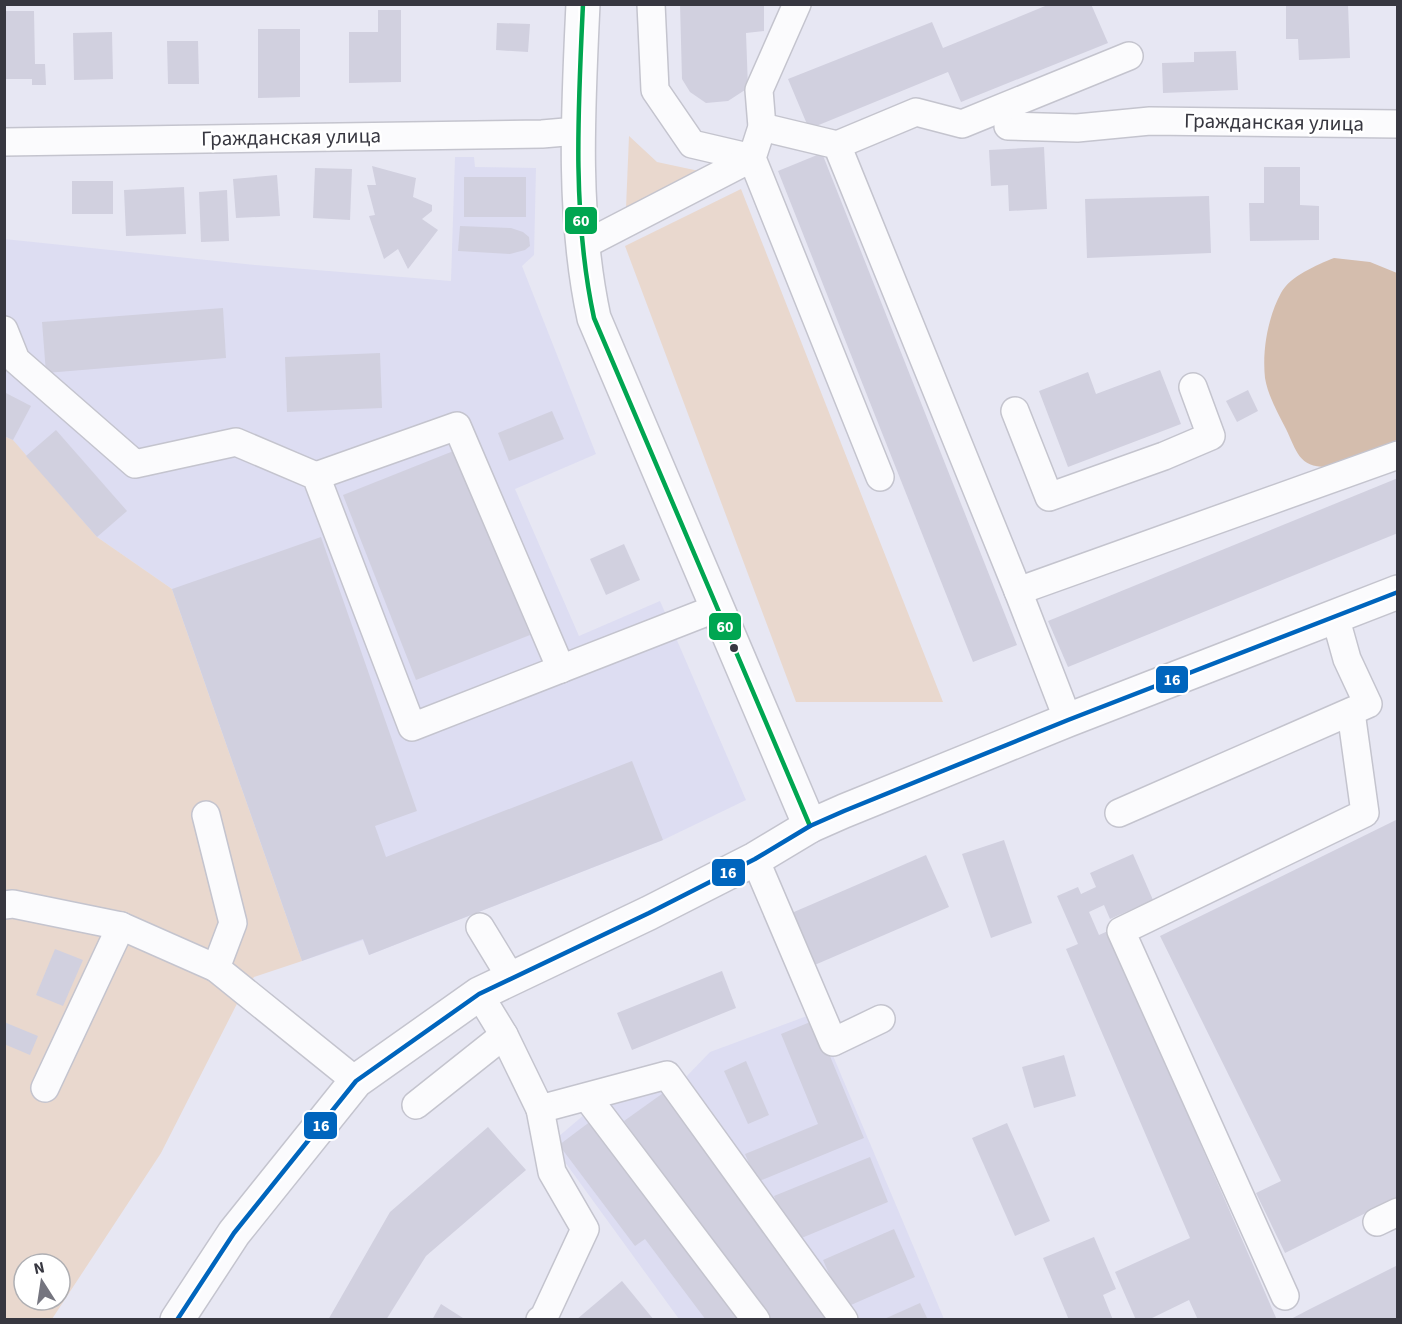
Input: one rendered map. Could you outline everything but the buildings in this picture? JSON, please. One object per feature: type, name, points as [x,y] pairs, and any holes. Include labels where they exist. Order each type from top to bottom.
[{"type":"main road","points":[[583,4],[577,131],[585,279],[594,318],[810,826]]},
{"type":"main road","points":[[177,1320],[234,1233],[356,1081],[479,994],[649,913],[755,859],[810,826],[1068,720],[1398,592]]},
{"type":"street","points":[[651,4],[655,90],[692,144],[752,158]]},
{"type":"street","points":[[797,4],[759,90],[762,128],[752,158],[880,477]]},
{"type":"street","points":[[762,128],[837,145],[916,112],[962,124],[1129,56]]},
{"type":"street","name":"Гражданская улица","points":[[1008,126],[1077,128],[1150,121],[1398,124]]},
{"type":"street","name":"Гражданская улица","points":[[4,142],[542,134],[577,131]]},
{"type":"street","points":[[837,145],[1068,720]]},
{"type":"street","points":[[584,245],[752,158]]},
{"type":"street","points":[[4,330],[16,360],[135,464],[236,442],[316,476],[457,426],[561,669]]},
{"type":"street","points":[[1016,411],[1049,497],[1164,456],[1211,436],[1193,387]]},
{"type":"street","points":[[1018,591],[1398,455]]},
{"type":"street","points":[[316,476],[412,727],[717,608]]},
{"type":"street","points":[[1119,813],[1368,704],[1347,659],[1335,616]]},
{"type":"street","points":[[1285,1296],[1121,931],[1365,813],[1351,712]]},
{"type":"street","points":[[206,815],[232,923],[216,968]]},
{"type":"street","points":[[755,859],[833,1042],[881,1020]]},
{"type":"street","points":[[4,905],[13,904],[121,926],[216,968],[356,1081]]},
{"type":"street","points":[[45,1088],[121,926]]},
{"type":"street","points":[[480,927],[511,978]]},
{"type":"street","points":[[479,994],[504,1035],[540,1109],[552,1172],[585,1229],[544,1319]]},
{"type":"street","points":[[416,1105],[504,1035]]},
{"type":"street","points":[[540,1109],[667,1075],[844,1320]]},
{"type":"street","points":[[587,1097],[756,1320]]},
{"type":"shaded area","points":[[629,136],[657,162],[699,171],[626,208]]},
{"type":"shaded area","points":[[455,157],[474,157],[475,167],[536,168],[534,255],[522,266],[596,454],[515,489],[579,636],[660,601],[746,800],[663,840],[369,955],[363,940],[302,961],[172,589],[97,537],[13,441],[5,436],[4,239],[255,265],[451,281]]},
{"type":"shaded area","points":[[741,189],[943,702],[796,702],[625,246]]},
{"type":"shaded area","points":[[1334,258],[1370,262],[1397,273],[1397,440],[1329,467],[1319,467],[1311,465],[1300,457],[1293,445],[1268,391],[1264,356],[1273,312],[1285,287],[1304,272]]},
{"type":"shaded area","points":[[4,436],[13,440],[97,537],[172,589],[302,961],[254,977],[244,990],[161,1153],[72,1289],[72,1252],[12,1252],[12,1312],[57,1312],[52,1319],[5,1319]]},
{"type":"shaded area","points":[[815,1013],[944,1319],[679,1319],[551,1143],[599,1102],[685,1078],[710,1052]]},
{"type":"transit line","name":"60","points":[[583,4],[578,162],[582,241],[594,318],[810,826]]},
{"type":"transit line","name":"16","points":[[177,1320],[234,1233],[356,1081],[479,994],[649,913],[755,859],[810,826],[844,811],[1068,720],[1398,592]]}]
